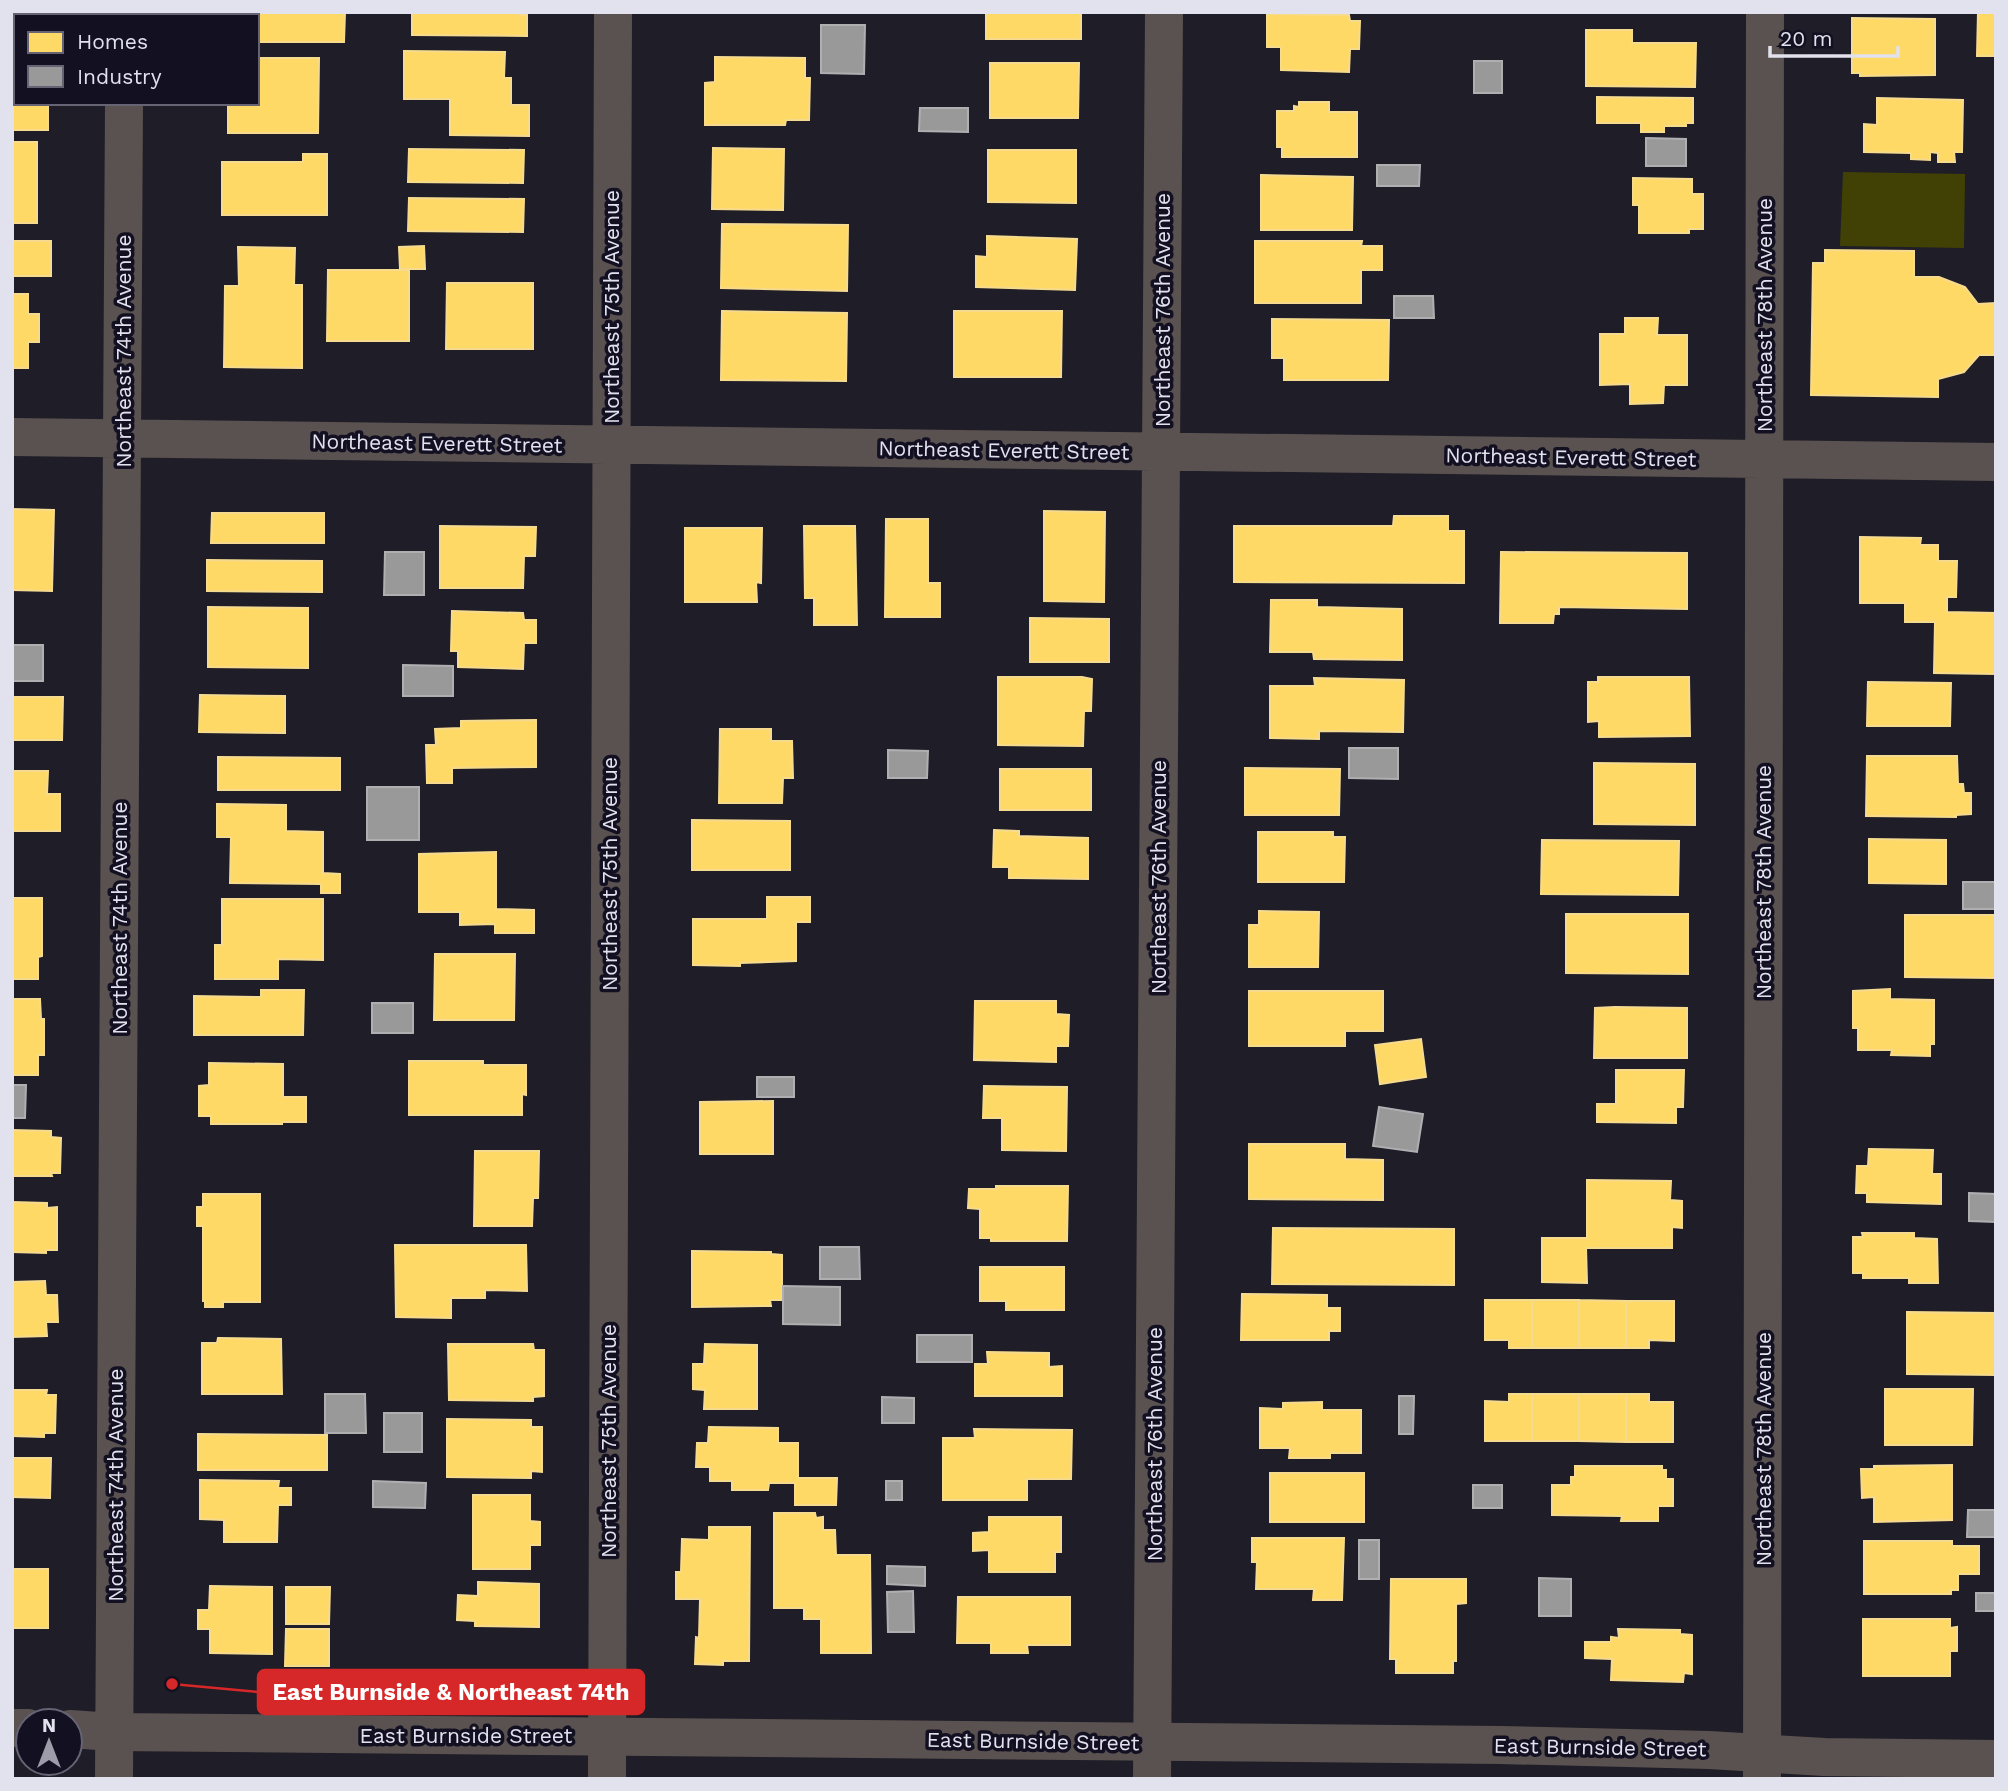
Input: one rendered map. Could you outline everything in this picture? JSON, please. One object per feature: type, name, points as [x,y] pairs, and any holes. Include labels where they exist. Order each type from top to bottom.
[{"type":"street","name":"Northeast 75th Avenue","points":[[607,1779],[613,12]]},
{"type":"street","name":"Northeast 76th Avenue","points":[[1152,1761],[1164,12]]},
{"type":"street","name":"Northeast 78th Avenue","points":[[1762,1766],[1765,12]]},
{"type":"street","name":"Northeast 74th Avenue","points":[[114,1779],[124,105]]},
{"type":"street","name":"Northeast Everett Street","points":[[12,437],[1996,463]]},
{"type":"street","name":"East Burnside Street","points":[[84,1730],[607,1736],[1152,1761],[1500,1745],[1762,1766],[1824,1757],[1996,1759]]},
{"type":"shaded area","points":[[1843,172],[1965,174],[1964,248],[1840,246]]},
{"type":"building: Homes","points":[[12,12],[34,12],[14,14],[12,21]]},
{"type":"building: Homes","points":[[345,12],[344,42],[259,42],[259,14],[228,14]]},
{"type":"building: Homes","points":[[412,12],[521,12],[521,15],[527,15],[527,36],[412,35]]},
{"type":"building: Homes","points":[[986,12],[1081,12],[1081,39],[986,39]]},
{"type":"building: Homes","points":[[1978,12],[1996,12],[1996,56],[1977,56]]},
{"type":"building: Homes","points":[[1267,14],[1349,15],[1350,21],[1360,21],[1359,49],[1350,49],[1349,72],[1281,70],[1281,47],[1267,47]]},
{"type":"building: Homes","points":[[1852,18],[1935,19],[1935,75],[1860,76],[1860,73],[1852,73]]},
{"type":"building: Homes","points":[[1586,30],[1632,30],[1632,43],[1696,43],[1695,87],[1586,86]]},
{"type":"building: Homes","points":[[404,51],[505,52],[504,78],[511,78],[511,105],[529,105],[529,136],[450,135],[450,99],[404,99]]},
{"type":"building: Homes","points":[[715,57],[805,58],[805,78],[810,78],[809,120],[786,120],[785,125],[705,125],[705,83],[715,82]]},
{"type":"building: Homes","points":[[259,58],[319,58],[318,133],[228,133],[228,105],[259,105]]},
{"type":"building: Homes","points":[[990,63],[1079,63],[1078,118],[990,118]]},
{"type":"building: Homes","points":[[14,70],[14,105],[48,105],[48,130],[12,130]]},
{"type":"building: Homes","points":[[1597,97],[1693,98],[1693,123],[1686,123],[1686,126],[1664,126],[1664,132],[1641,132],[1641,123],[1597,123]]},
{"type":"building: Homes","points":[[1877,98],[1963,100],[1962,152],[1954,152],[1955,162],[1938,162],[1938,153],[1930,152],[1930,160],[1911,159],[1911,153],[1864,152],[1864,124],[1877,125]]},
{"type":"building: Homes","points":[[1299,102],[1329,102],[1329,112],[1357,112],[1357,157],[1282,157],[1282,147],[1277,147],[1277,111],[1294,111],[1294,106],[1299,107]]},
{"type":"building: Homes","points":[[12,142],[37,142],[37,223],[12,223]]},
{"type":"building: Homes","points":[[713,148],[784,149],[783,210],[712,209]]},
{"type":"building: Homes","points":[[409,149],[524,150],[523,183],[408,182]]},
{"type":"building: Homes","points":[[988,150],[1076,150],[1076,203],[988,202]]},
{"type":"building: Homes","points":[[303,154],[327,154],[327,215],[222,215],[222,162],[303,162]]},
{"type":"building: Homes","points":[[1261,175],[1353,177],[1352,230],[1261,230]]},
{"type":"building: Homes","points":[[1633,178],[1692,179],[1692,194],[1703,194],[1703,229],[1689,229],[1689,233],[1639,233],[1639,205],[1633,205]]},
{"type":"building: Homes","points":[[409,198],[524,199],[523,232],[408,231]]},
{"type":"building: Homes","points":[[722,224],[848,225],[847,291],[721,288]]},
{"type":"building: Homes","points":[[987,236],[1077,239],[1075,290],[976,287],[976,256],[987,257]]},
{"type":"building: Homes","points":[[12,241],[51,241],[51,276],[12,276]]},
{"type":"building: Homes","points":[[1255,241],[1362,241],[1361,246],[1382,246],[1382,270],[1361,270],[1361,303],[1255,303]]},
{"type":"building: Homes","points":[[424,246],[425,269],[400,269],[399,247]]},
{"type":"building: Homes","points":[[238,247],[295,248],[294,285],[302,285],[302,368],[224,367],[225,286],[239,286]]},
{"type":"building: Homes","points":[[1825,250],[1914,251],[1914,277],[1939,277],[1965,287],[1978,304],[1995,303],[1996,355],[1979,355],[1964,372],[1938,379],[1938,397],[1811,395],[1813,263],[1825,263]]},
{"type":"building: Homes","points":[[328,270],[409,270],[409,341],[327,341]]},
{"type":"building: Homes","points":[[447,283],[533,283],[533,349],[446,349]]},
{"type":"building: Homes","points":[[12,294],[28,294],[28,314],[39,314],[39,342],[28,342],[28,368],[12,368]]},
{"type":"building: Homes","points":[[722,311],[847,313],[846,381],[721,380]]},
{"type":"building: Homes","points":[[954,311],[1062,311],[1061,377],[954,377]]},
{"type":"building: Homes","points":[[1625,318],[1658,318],[1657,335],[1687,335],[1687,385],[1664,385],[1663,403],[1630,404],[1630,384],[1600,385],[1600,334],[1625,334]]},
{"type":"building: Homes","points":[[1272,319],[1389,320],[1388,380],[1284,380],[1284,358],[1272,358]]},
{"type":"building: Homes","points":[[12,509],[54,510],[52,591],[12,590]]},
{"type":"building: Homes","points":[[1044,511],[1105,512],[1104,602],[1044,601]]},
{"type":"building: Homes","points":[[212,513],[324,513],[324,543],[211,543]]},
{"type":"building: Homes","points":[[1394,516],[1448,516],[1448,531],[1464,531],[1464,583],[1234,582],[1234,526],[1393,526]]},
{"type":"building: Homes","points":[[886,519],[928,519],[928,583],[940,583],[940,617],[885,617]]},
{"type":"building: Homes","points":[[440,526],[536,527],[535,556],[524,556],[523,588],[440,588]]},
{"type":"building: Homes","points":[[804,526],[855,526],[857,625],[814,625],[814,598],[805,598]]},
{"type":"building: Homes","points":[[685,528],[762,528],[761,583],[756,582],[757,602],[685,602]]},
{"type":"building: Homes","points":[[1860,537],[1921,538],[1920,545],[1938,545],[1938,561],[1957,561],[1956,597],[1947,597],[1947,612],[1996,613],[1995,674],[1934,673],[1935,622],[1905,622],[1905,603],[1860,603]]},
{"type":"building: Homes","points":[[1501,552],[1687,553],[1687,609],[1559,607],[1559,614],[1554,614],[1553,623],[1500,623]]},
{"type":"building: Homes","points":[[207,560],[322,561],[322,592],[207,591]]},
{"type":"building: Homes","points":[[1271,600],[1317,600],[1317,607],[1402,609],[1402,660],[1314,659],[1313,652],[1270,652]]},
{"type":"building: Homes","points":[[208,607],[308,608],[308,668],[208,667]]},
{"type":"building: Homes","points":[[452,611],[523,613],[524,620],[536,620],[536,643],[524,643],[523,669],[458,667],[458,651],[451,651]]},
{"type":"building: Homes","points":[[1030,618],[1109,619],[1109,662],[1030,662]]},
{"type":"building: Homes","points":[[998,677],[1092,679],[1091,711],[1084,711],[1083,746],[998,745]]},
{"type":"building: Homes","points":[[1598,677],[1689,677],[1690,736],[1599,737],[1599,721],[1588,722],[1588,682],[1598,682]]},
{"type":"building: Homes","points":[[1314,678],[1404,680],[1403,732],[1319,731],[1319,739],[1270,738],[1270,686],[1315,686]]},
{"type":"building: Homes","points":[[1868,682],[1951,683],[1950,726],[1867,726]]},
{"type":"building: Homes","points":[[200,695],[285,696],[285,733],[199,732]]},
{"type":"building: Homes","points":[[12,697],[63,697],[62,740],[12,740]]},
{"type":"building: Homes","points":[[536,720],[536,767],[452,768],[452,783],[427,783],[426,745],[436,745],[435,729],[461,728],[461,721]]},
{"type":"building: Homes","points":[[720,729],[771,729],[771,741],[792,741],[793,778],[783,778],[782,803],[719,803]]},
{"type":"building: Homes","points":[[1867,756],[1957,756],[1958,784],[1963,784],[1964,793],[1971,793],[1971,814],[1956,817],[1866,816]]},
{"type":"building: Homes","points":[[218,757],[340,758],[340,790],[218,790]]},
{"type":"building: Homes","points":[[1594,763],[1695,764],[1695,825],[1594,824]]},
{"type":"building: Homes","points":[[1245,768],[1340,769],[1339,815],[1245,815]]},
{"type":"building: Homes","points":[[1000,769],[1091,769],[1091,810],[1000,810]]},
{"type":"building: Homes","points":[[12,771],[48,771],[47,794],[60,794],[60,831],[12,831]]},
{"type":"building: Homes","points":[[217,804],[286,805],[286,831],[323,832],[323,873],[340,874],[340,893],[321,893],[321,884],[230,883],[231,837],[217,837]]},
{"type":"building: Homes","points":[[692,820],[790,821],[790,870],[692,870]]},
{"type":"building: Homes","points":[[994,830],[1019,831],[1019,836],[1088,838],[1088,879],[1009,878],[1009,867],[993,867]]},
{"type":"building: Homes","points":[[1258,832],[1333,832],[1333,837],[1345,837],[1344,882],[1258,882]]},
{"type":"building: Homes","points":[[1869,839],[1946,840],[1946,884],[1869,883]]},
{"type":"building: Homes","points":[[1542,840],[1679,841],[1678,895],[1541,894]]},
{"type":"building: Homes","points":[[496,852],[496,909],[534,910],[534,933],[495,933],[495,924],[460,925],[460,912],[419,912],[419,854]]},
{"type":"building: Homes","points":[[767,897],[810,897],[810,922],[796,922],[796,961],[740,963],[740,966],[693,965],[693,919],[767,919]]},
{"type":"building: Homes","points":[[12,898],[42,898],[42,956],[38,957],[38,979],[12,979]]},
{"type":"building: Homes","points":[[222,899],[323,899],[323,960],[278,959],[278,979],[215,979],[215,945],[222,945]]},
{"type":"building: Homes","points":[[1259,911],[1319,912],[1318,967],[1249,967],[1249,925],[1259,925]]},
{"type":"building: Homes","points":[[1566,914],[1688,914],[1688,974],[1566,973]]},
{"type":"building: Homes","points":[[1905,915],[1996,915],[1996,978],[1905,977]]},
{"type":"building: Homes","points":[[435,954],[515,954],[514,1020],[434,1020]]},
{"type":"building: Homes","points":[[1890,989],[1890,999],[1934,1000],[1934,1044],[1930,1044],[1930,1056],[1891,1055],[1892,1050],[1858,1050],[1858,1028],[1853,1028],[1853,991]]},
{"type":"building: Homes","points":[[261,990],[304,990],[303,1035],[194,1035],[194,996],[261,997]]},
{"type":"building: Homes","points":[[1249,991],[1383,991],[1383,1031],[1345,1031],[1345,1046],[1249,1046]]},
{"type":"building: Homes","points":[[12,999],[40,999],[41,1019],[44,1019],[44,1055],[38,1055],[38,1075],[12,1075]]},
{"type":"building: Homes","points":[[975,1001],[1056,1001],[1056,1014],[1069,1015],[1068,1046],[1056,1046],[1056,1062],[974,1060]]},
{"type":"building: Homes","points":[[1595,1008],[1687,1008],[1687,1058],[1594,1058]]},
{"type":"building: Homes","points":[[1421,1039],[1426,1077],[1380,1084],[1375,1045]]},
{"type":"building: Homes","points":[[409,1061],[483,1061],[483,1065],[526,1065],[526,1095],[522,1094],[522,1115],[409,1115]]},
{"type":"building: Homes","points":[[209,1063],[283,1064],[283,1097],[306,1097],[306,1122],[211,1124],[211,1116],[199,1116],[199,1086],[209,1085]]},
{"type":"building: Homes","points":[[1616,1070],[1684,1070],[1683,1107],[1676,1107],[1676,1123],[1597,1122],[1597,1104],[1616,1104]]},
{"type":"building: Homes","points":[[984,1086],[1067,1087],[1066,1151],[1002,1150],[1002,1118],[983,1118]]},
{"type":"building: Homes","points":[[773,1101],[773,1154],[700,1154],[700,1102]]},
{"type":"building: Homes","points":[[12,1130],[51,1131],[51,1137],[61,1138],[60,1173],[51,1173],[52,1176],[12,1176]]},
{"type":"building: Homes","points":[[1249,1144],[1345,1144],[1345,1159],[1383,1160],[1383,1200],[1249,1199]]},
{"type":"building: Homes","points":[[1869,1149],[1933,1150],[1932,1174],[1941,1174],[1941,1204],[1867,1202],[1867,1193],[1856,1193],[1857,1166],[1868,1166]]},
{"type":"building: Homes","points":[[475,1151],[539,1151],[538,1198],[533,1198],[532,1226],[474,1226]]},
{"type":"building: Homes","points":[[1587,1180],[1671,1181],[1670,1200],[1682,1201],[1682,1228],[1672,1227],[1672,1248],[1586,1248],[1587,1283],[1542,1282],[1542,1238],[1587,1238]]},
{"type":"building: Homes","points":[[996,1186],[1068,1186],[1067,1241],[991,1241],[991,1238],[980,1238],[980,1209],[968,1208],[969,1189],[996,1189]]},
{"type":"building: Homes","points":[[203,1194],[260,1194],[260,1302],[223,1302],[223,1307],[205,1307],[203,1226],[197,1226],[197,1207],[203,1207]]},
{"type":"building: Homes","points":[[12,1202],[47,1203],[47,1208],[57,1207],[57,1250],[46,1250],[46,1253],[12,1252]]},
{"type":"building: Homes","points":[[1273,1228],[1454,1229],[1454,1285],[1272,1284]]},
{"type":"building: Homes","points":[[1862,1233],[1914,1233],[1914,1238],[1937,1239],[1938,1283],[1909,1283],[1909,1278],[1863,1278],[1863,1273],[1853,1273],[1853,1237],[1863,1237]]},
{"type":"building: Homes","points":[[395,1245],[526,1245],[527,1291],[485,1290],[485,1298],[451,1298],[451,1318],[396,1317]]},
{"type":"building: Homes","points":[[692,1251],[771,1252],[782,1255],[782,1300],[770,1300],[771,1306],[692,1307]]},
{"type":"building: Homes","points":[[980,1267],[1064,1267],[1064,1310],[1006,1310],[1006,1301],[980,1301]]},
{"type":"building: Homes","points":[[45,1281],[46,1295],[57,1295],[58,1322],[46,1322],[47,1336],[12,1337],[12,1282]]},
{"type":"building: Homes","points":[[1242,1294],[1327,1295],[1327,1308],[1340,1308],[1340,1331],[1329,1331],[1329,1340],[1241,1340]]},
{"type":"building: Homes","points":[[1485,1300],[1532,1300],[1532,1348],[1509,1348],[1509,1340],[1485,1340]]},
{"type":"building: Homes","points":[[1532,1300],[1579,1300],[1579,1348],[1532,1348]]},
{"type":"building: Homes","points":[[1579,1300],[1626,1301],[1626,1348],[1579,1348]]},
{"type":"building: Homes","points":[[1626,1301],[1674,1301],[1674,1341],[1649,1340],[1649,1348],[1626,1348]]},
{"type":"building: Homes","points":[[1907,1312],[1996,1313],[1996,1375],[1907,1374]]},
{"type":"building: Homes","points":[[218,1338],[281,1339],[282,1394],[202,1394],[202,1343],[217,1343]]},
{"type":"building: Homes","points":[[448,1344],[533,1344],[534,1350],[544,1350],[544,1396],[533,1397],[533,1401],[449,1400]]},
{"type":"building: Homes","points":[[705,1344],[757,1345],[757,1409],[704,1409],[705,1390],[693,1389],[693,1364],[704,1364]]},
{"type":"building: Homes","points":[[987,1352],[1049,1353],[1049,1367],[1062,1366],[1062,1396],[975,1396],[975,1364],[988,1364]]},
{"type":"building: Homes","points":[[1885,1389],[1973,1389],[1972,1445],[1885,1445]]},
{"type":"building: Homes","points":[[12,1390],[47,1390],[46,1395],[56,1395],[55,1433],[44,1433],[44,1437],[12,1436]]},
{"type":"building: Homes","points":[[1509,1394],[1532,1394],[1532,1441],[1485,1441],[1485,1401],[1509,1402]]},
{"type":"building: Homes","points":[[1532,1394],[1579,1394],[1579,1441],[1532,1441]]},
{"type":"building: Homes","points":[[1579,1394],[1626,1394],[1626,1442],[1579,1441]]},
{"type":"building: Homes","points":[[1626,1394],[1649,1394],[1649,1402],[1673,1402],[1673,1442],[1626,1442]]},
{"type":"building: Homes","points":[[1322,1402],[1322,1410],[1361,1410],[1361,1453],[1330,1453],[1330,1458],[1289,1458],[1290,1448],[1260,1448],[1260,1408],[1283,1409],[1283,1403]]},
{"type":"building: Homes","points":[[447,1419],[531,1420],[531,1427],[542,1427],[542,1472],[531,1471],[531,1478],[447,1477]]},
{"type":"building: Homes","points":[[709,1427],[778,1428],[778,1443],[798,1443],[798,1478],[837,1478],[836,1505],[795,1505],[795,1483],[769,1483],[768,1490],[732,1490],[732,1481],[710,1481],[710,1467],[696,1467],[697,1443],[708,1443]]},
{"type":"building: Homes","points":[[974,1429],[1072,1430],[1071,1479],[1027,1479],[1027,1500],[943,1500],[943,1438],[975,1438]]},
{"type":"building: Homes","points":[[198,1434],[327,1435],[327,1470],[198,1470]]},
{"type":"building: Homes","points":[[12,1458],[51,1458],[50,1498],[12,1497]]},
{"type":"building: Homes","points":[[1952,1465],[1952,1520],[1874,1522],[1874,1497],[1862,1498],[1861,1469],[1874,1469],[1874,1466]]},
{"type":"building: Homes","points":[[1575,1466],[1662,1466],[1662,1470],[1666,1470],[1666,1479],[1673,1479],[1673,1506],[1658,1506],[1658,1521],[1621,1521],[1622,1516],[1552,1515],[1552,1485],[1571,1485],[1571,1477],[1575,1477]]},
{"type":"building: Homes","points":[[1270,1473],[1364,1473],[1364,1522],[1270,1522]]},
{"type":"building: Homes","points":[[200,1480],[279,1481],[278,1488],[291,1488],[291,1505],[278,1505],[277,1542],[224,1542],[224,1520],[200,1519]]},
{"type":"building: Homes","points":[[473,1495],[530,1495],[530,1521],[540,1522],[540,1545],[530,1545],[530,1569],[473,1569]]},
{"type":"building: Homes","points":[[774,1513],[815,1513],[816,1518],[823,1517],[823,1530],[835,1530],[836,1555],[870,1555],[871,1653],[821,1653],[821,1619],[804,1619],[804,1608],[774,1608]]},
{"type":"building: Homes","points":[[989,1517],[1061,1517],[1061,1552],[1055,1552],[1055,1572],[989,1572],[989,1550],[973,1551],[973,1533],[989,1532]]},
{"type":"building: Homes","points":[[709,1527],[750,1527],[749,1661],[723,1661],[723,1665],[695,1664],[700,1599],[676,1599],[676,1572],[681,1572],[682,1539],[709,1540]]},
{"type":"building: Homes","points":[[1252,1538],[1344,1538],[1342,1600],[1313,1600],[1314,1589],[1256,1589],[1257,1562],[1252,1562]]},
{"type":"building: Homes","points":[[1864,1541],[1952,1541],[1952,1546],[1979,1546],[1979,1574],[1958,1574],[1958,1590],[1951,1590],[1951,1594],[1864,1594]]},
{"type":"building: Homes","points":[[12,1569],[48,1569],[48,1628],[12,1628]]},
{"type":"building: Homes","points":[[1391,1579],[1466,1579],[1466,1603],[1456,1604],[1456,1661],[1453,1661],[1453,1673],[1396,1673],[1396,1659],[1390,1659]]},
{"type":"building: Homes","points":[[478,1582],[539,1584],[539,1627],[475,1626],[475,1621],[457,1620],[458,1595],[478,1596]]},
{"type":"building: Homes","points":[[210,1586],[272,1587],[272,1654],[210,1653],[210,1629],[198,1629],[198,1610],[209,1610]]},
{"type":"building: Homes","points":[[286,1587],[330,1587],[329,1624],[286,1624]]},
{"type":"building: Homes","points":[[958,1597],[1070,1597],[1070,1645],[1027,1645],[1028,1653],[991,1653],[991,1643],[957,1643]]},
{"type":"building: Homes","points":[[1863,1619],[1950,1619],[1950,1628],[1957,1627],[1957,1651],[1950,1651],[1950,1676],[1863,1676]]},
{"type":"building: Homes","points":[[286,1629],[329,1629],[329,1666],[285,1666]]},
{"type":"building: Homes","points":[[1618,1629],[1680,1630],[1680,1634],[1692,1635],[1692,1674],[1684,1673],[1683,1682],[1611,1680],[1612,1659],[1585,1658],[1585,1642],[1611,1642],[1611,1637],[1619,1638]]},
{"type":"building: Industry","points":[[821,25],[865,25],[864,74],[821,73]]},
{"type":"building: Industry","points":[[1474,61],[1502,61],[1502,93],[1474,93]]},
{"type":"building: Industry","points":[[920,108],[968,108],[968,132],[919,131]]},
{"type":"building: Industry","points":[[1646,138],[1686,139],[1686,166],[1646,166]]},
{"type":"building: Industry","points":[[1377,165],[1420,165],[1419,186],[1377,186]]},
{"type":"building: Industry","points":[[1394,296],[1433,296],[1434,318],[1394,318]]},
{"type":"building: Industry","points":[[385,552],[424,552],[424,595],[384,595]]},
{"type":"building: Industry","points":[[12,645],[43,645],[43,681],[12,681]]},
{"type":"building: Industry","points":[[403,665],[453,666],[453,696],[403,696]]},
{"type":"building: Industry","points":[[1349,748],[1398,748],[1398,779],[1349,778]]},
{"type":"building: Industry","points":[[888,750],[928,751],[927,778],[888,778]]},
{"type":"building: Industry","points":[[367,787],[419,787],[419,840],[367,840]]},
{"type":"building: Industry","points":[[1963,882],[1996,882],[1996,909],[1963,909]]},
{"type":"building: Industry","points":[[372,1003],[413,1003],[413,1033],[372,1033]]},
{"type":"building: Industry","points":[[757,1077],[794,1077],[794,1097],[757,1097]]},
{"type":"building: Industry","points":[[12,1085],[26,1085],[25,1118],[12,1118]]},
{"type":"building: Industry","points":[[1379,1107],[1423,1114],[1417,1152],[1373,1146]]},
{"type":"building: Industry","points":[[1969,1193],[1996,1194],[1996,1222],[1969,1221]]},
{"type":"building: Industry","points":[[820,1247],[859,1247],[860,1279],[820,1279]]},
{"type":"building: Industry","points":[[783,1286],[840,1287],[840,1325],[783,1324]]},
{"type":"building: Industry","points":[[917,1335],[972,1335],[972,1362],[917,1362]]},
{"type":"building: Industry","points":[[325,1394],[365,1394],[366,1433],[325,1433]]},
{"type":"building: Industry","points":[[1399,1396],[1414,1396],[1413,1434],[1399,1434]]},
{"type":"building: Industry","points":[[882,1397],[914,1398],[914,1423],[882,1423]]},
{"type":"building: Industry","points":[[384,1413],[422,1413],[422,1452],[384,1452]]},
{"type":"building: Industry","points":[[373,1481],[426,1483],[425,1508],[373,1507]]},
{"type":"building: Industry","points":[[886,1481],[902,1481],[902,1500],[886,1500]]},
{"type":"building: Industry","points":[[1473,1485],[1502,1485],[1502,1508],[1473,1508]]},
{"type":"building: Industry","points":[[1968,1510],[1996,1510],[1996,1537],[1967,1537]]},
{"type":"building: Industry","points":[[1359,1540],[1379,1540],[1379,1579],[1359,1579]]},
{"type":"building: Industry","points":[[887,1566],[925,1567],[925,1586],[887,1584]]},
{"type":"building: Industry","points":[[1539,1578],[1571,1579],[1571,1616],[1539,1616]]},
{"type":"building: Industry","points":[[913,1591],[914,1632],[888,1632],[887,1592]]},
{"type":"building: Industry","points":[[1976,1593],[1996,1593],[1996,1611],[1976,1611]]},
{"type":"place","name":"East Burnside & Northeast 74th","points":[[172,1684]]}]
